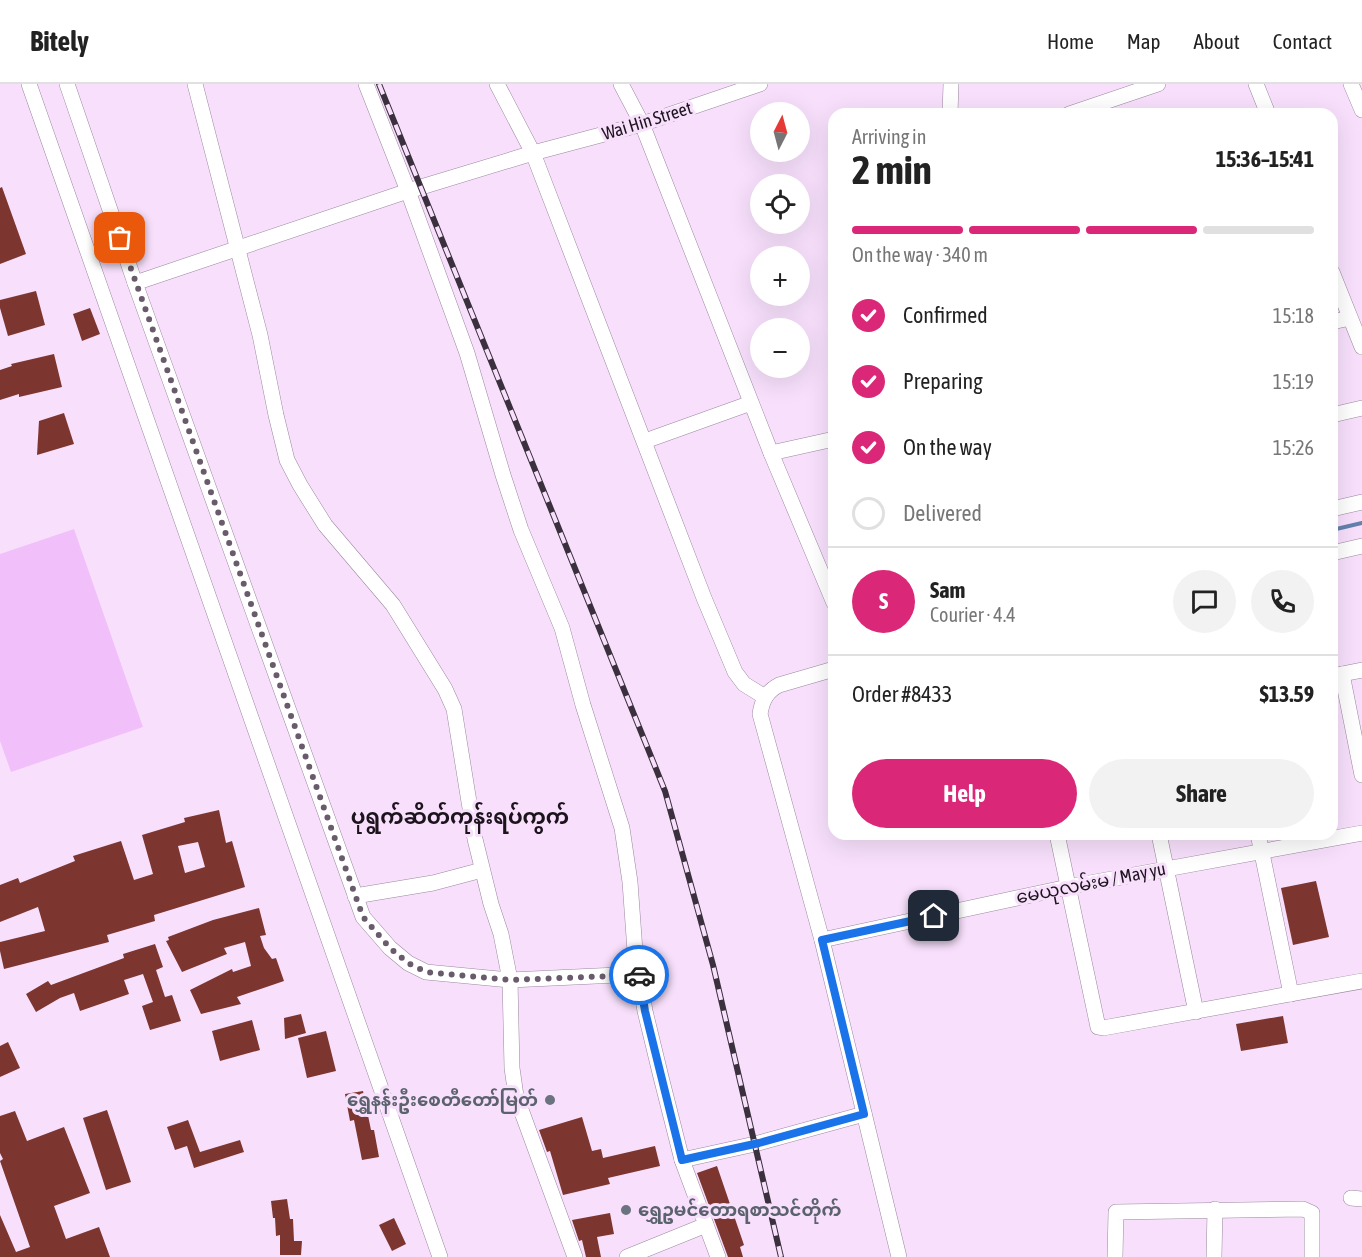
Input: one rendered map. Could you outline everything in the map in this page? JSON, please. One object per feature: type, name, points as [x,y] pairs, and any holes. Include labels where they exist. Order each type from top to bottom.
[{"type":"street","points":[[29,84],[440,1257]]},
{"type":"street","points":[[67,84],[135,283],[363,917],[375,934],[408,963],[426,972],[510,980],[639,974]]},
{"type":"street","points":[[195,84],[260,335],[287,460],[325,525],[393,605],[445,689],[453,709],[482,870],[501,934],[510,980],[512,1068],[516,1096],[575,1257]]},
{"type":"street","points":[[366,84],[467,353],[502,475],[521,530],[562,628],[583,705],[622,828],[630,882],[635,951],[645,1011],[682,1160],[718,1257]]},
{"type":"street","points":[[498,84],[533,153],[704,598],[735,672],[744,684],[765,697]]},
{"type":"street","points":[[621,84],[642,124],[771,453],[828,589]]},
{"type":"street","points":[[950,108],[951,84]]},
{"type":"street","points":[[1087,108],[1158,84]]},
{"type":"street","points":[[1256,84],[1266,108]]},
{"type":"street","points":[[1351,84],[1362,110]]},
{"type":"street","name":"Wai Hin Street","points":[[135,283],[408,191],[533,153],[642,124],[751,85]]},
{"type":"street","points":[[1338,287],[1362,347]]},
{"type":"street","points":[[1338,321],[1350,318]]},
{"type":"street","points":[[645,441],[751,402]]},
{"type":"street","points":[[1338,414],[1362,408]]},
{"type":"street","points":[[771,453],[828,440]]},
{"type":"street","points":[[1338,508],[1362,502]]},
{"type":"street","points":[[1338,552],[1362,546]]},
{"type":"street","points":[[1338,675],[1362,670]]},
{"type":"street","points":[[828,671],[771,689],[765,697],[760,714],[822,940],[899,1257]]},
{"type":"street","points":[[1338,679],[1362,775]]},
{"type":"street","name":"မေယုလမ်းမ / May yu","points":[[1338,838],[1362,833]]},
{"type":"street","points":[[1058,840],[1098,1027],[1196,1012],[1362,981]]},
{"type":"street","points":[[1160,840],[1196,1012]]},
{"type":"street","points":[[1258,840],[1291,994]]},
{"type":"street","name":"မေယုလမ်းမ / May yu","points":[[822,940],[1068,887],[1327,840]]},
{"type":"street","points":[[356,896],[433,883],[482,870]]},
{"type":"street","points":[[682,1160],[759,1143],[864,1114]]},
{"type":"street","points":[[1214,1257],[1215,1209]]},
{"type":"street","points":[[1115,1257],[1116,1212],[1215,1209],[1303,1209],[1312,1213],[1312,1257]]},
{"type":"street","points":[[627,1257],[706,1226]]},
{"type":"shaded area","points":[[74,529],[143,727],[11,772],[0,741],[0,554]]},
{"type":"building","points":[[2,187],[26,254],[0,264],[0,188]]},
{"type":"building","points":[[36,291],[45,325],[8,336],[0,300]]},
{"type":"building","points":[[90,308],[100,334],[82,341],[73,314]]},
{"type":"building","points":[[54,354],[62,387],[19,397],[19,394],[0,400],[0,370],[12,366],[11,364]]},
{"type":"building","points":[[64,413],[74,444],[37,455],[39,421]]},
{"type":"building","points":[[219,810],[226,843],[232,841],[245,887],[154,915],[155,921],[107,935],[109,942],[4,969],[0,942],[45,931],[38,907],[0,922],[0,885],[18,878],[20,883],[75,861],[73,856],[121,841],[134,880],[153,874],[142,835],[185,822],[184,818]],"holes":[[[198,842],[205,867],[185,873],[178,846]]]},
{"type":"building","points":[[1316,881],[1329,937],[1293,945],[1281,888]]},
{"type":"building","points":[[259,908],[266,935],[260,936],[264,948],[272,959],[276,958],[284,981],[237,997],[241,1004],[201,1014],[190,990],[232,969],[233,972],[251,966],[245,942],[224,948],[227,954],[182,972],[166,941],[169,940],[168,937],[213,920]]},
{"type":"building","points":[[155,944],[163,967],[156,970],[165,997],[172,995],[181,1021],[150,1030],[142,1006],[153,1002],[143,974],[124,980],[129,994],[80,1011],[74,993],[36,1012],[26,994],[48,981],[51,985],[124,958],[123,954]]},
{"type":"building","points":[[301,1014],[306,1033],[285,1039],[284,1018]]},
{"type":"building","points":[[1283,1016],[1288,1043],[1241,1051],[1236,1024]]},
{"type":"building","points":[[252,1020],[260,1050],[220,1061],[212,1031]]},
{"type":"building","points":[[326,1031],[336,1071],[307,1078],[298,1038]]},
{"type":"building","points":[[8,1042],[20,1068],[0,1077],[0,1046]]},
{"type":"building","points":[[363,1091],[379,1157],[362,1160],[354,1120],[350,1121],[345,1094]]},
{"type":"building","points":[[107,1110],[131,1182],[106,1190],[83,1118]]},
{"type":"building","points":[[15,1111],[27,1141],[64,1127],[90,1193],[54,1206],[66,1239],[99,1227],[110,1257],[0,1257],[0,1215],[16,1252],[30,1247],[0,1161],[3,1159],[0,1153],[0,1116]]},
{"type":"building","points":[[582,1117],[592,1151],[601,1149],[603,1158],[655,1146],[660,1166],[608,1178],[610,1184],[563,1195],[550,1151],[547,1152],[539,1130]]},
{"type":"building","points":[[188,1120],[200,1152],[240,1140],[244,1152],[194,1168],[187,1146],[175,1150],[167,1127]]},
{"type":"building","points":[[717,1166],[744,1245],[740,1247],[743,1257],[728,1257],[697,1173]]},
{"type":"building","points":[[287,1199],[290,1219],[293,1219],[294,1241],[302,1241],[301,1255],[280,1255],[280,1235],[276,1236],[271,1201]]},
{"type":"building","points":[[610,1213],[614,1234],[597,1237],[601,1257],[586,1257],[582,1240],[579,1241],[572,1220]]},
{"type":"building","points":[[394,1218],[406,1244],[392,1251],[379,1225]]},
{"type":"waterway","points":[[1338,529],[1362,523]]},
{"type":"railway","points":[[379,84],[665,791],[713,965],[781,1257]]},
{"type":"way so far","points":[[120,238],[363,917],[375,934],[390,948],[408,963],[426,972],[510,980],[639,975]]},
{"type":"place","name":"ရွှေနန်းဦးစေတီတော်မြတ်","points":[[550,1100]]},
{"type":"place","name":"ရွှေဥမင်တောရစာသင်တိုက်","points":[[626,1210]]},
{"type":"district","name":"ပုရွက်ဆိတ်ကုန်းရပ်ကွက်","points":[[460,817]]},
{"type":"route","points":[[639,975],[645,1011],[682,1160],[759,1143],[864,1114],[822,940],[934,916]]}]
